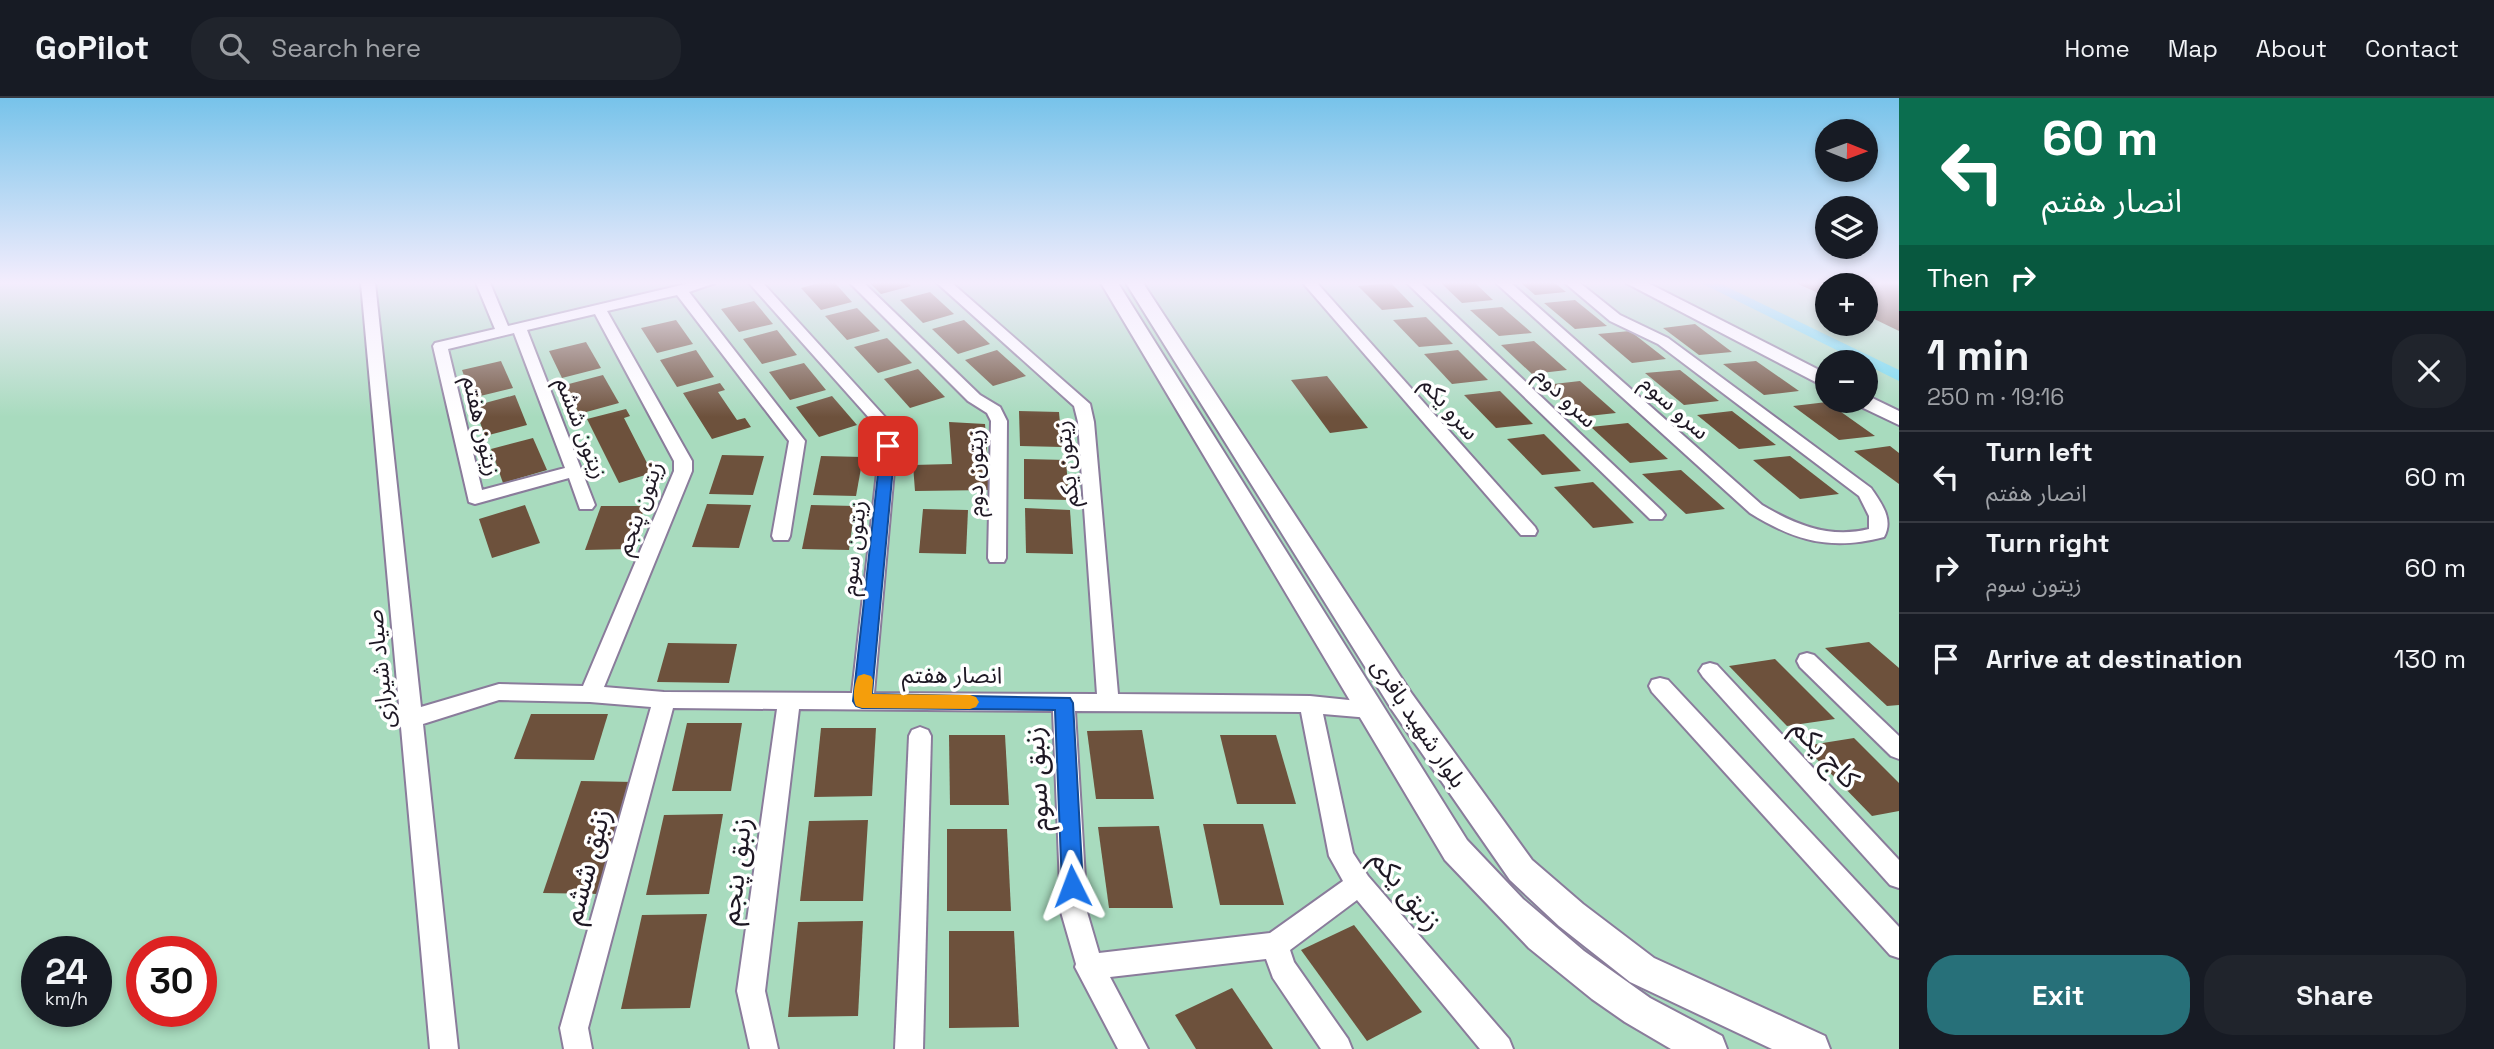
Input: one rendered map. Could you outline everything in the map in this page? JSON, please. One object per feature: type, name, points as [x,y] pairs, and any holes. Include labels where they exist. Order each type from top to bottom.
[{"type":"street","name":"صیاد شیرازی","points":[[372,327],[444,1049]]},
{"type":"street","name":"زیتون ششم","points":[[509,327],[575,471],[586,505]]},
{"type":"street","points":[[511,330],[522,327]]},
{"type":"street","name":"زیتون پنجم","points":[[590,694],[683,471],[683,461],[609,327]]},
{"type":"street","points":[[702,327],[797,440],[781,536]]},
{"type":"street","name":"زیتون سوم","points":[[795,327],[887,428],[889,437],[862,701]]},
{"type":"street","name":"زیتون دوم","points":[[901,327],[974,398],[994,410],[999,421],[997,558]]},
{"type":"street","name":"زیتون یکم","points":[[993,327],[1082,404],[1086,422],[1108,703]]},
{"type":"street","name":"بلوار شهید باقری","points":[[1136,327],[1457,850],[1500,899],[1570,964],[1668,1030],[1709,1049]]},
{"type":"street","name":"بلوار شهید باقری","points":[[1162,327],[1402,702],[1521,870],[1571,915],[1642,970],[1812,1049]]},
{"type":"street","name":"سرو یکم","points":[[1348,327],[1528,531]]},
{"type":"street","name":"سرو دوم","points":[[1459,327],[1656,515]]},
{"type":"street","name":"سرو سوم","points":[[1551,327],[1756,509],[1782,526],[1801,534],[1847,540],[1877,533],[1877,510],[1865,492],[1663,341],[1635,327]]},
{"type":"street","points":[[1719,327],[1815,376]]},
{"type":"street","points":[[1748,327],[1815,361]]},
{"type":"street","name":"زیتون هفتم","points":[[511,330],[440,346],[475,498],[575,471]]},
{"type":"street","points":[[1878,392],[1899,403]]},
{"type":"street","points":[[1878,408],[1899,419]]},
{"type":"street","points":[[1807,661],[1899,750]]},
{"type":"street","name":"کاج یکم","points":[[1710,671],[1899,877]]},
{"type":"street","points":[[1660,686],[1899,946]]},
{"type":"street","name":"انصار هفتم","points":[[411,719],[499,692],[590,694],[664,700],[1310,704],[1370,709]]},
{"type":"street","name":"زنبق ششم","points":[[578,1049],[574,1028],[664,700]]},
{"type":"street","name":"زنبق پنجم","points":[[764,1049],[751,991],[789,701]]},
{"type":"street","name":"زنبق سوم","points":[[1064,703],[1074,912],[1079,941],[1088,967],[1134,1049]]},
{"type":"street","name":"زنبق یکم","points":[[1310,704],[1341,856],[1359,884],[1499,1049]]},
{"type":"street","points":[[909,1049],[920,736]]},
{"type":"street","points":[[1088,967],[1275,945],[1359,884]]},
{"type":"street","points":[[1275,945],[1283,970],[1338,1049]]},
{"type":"green space","points":[[0,327],[1815,327],[1815,336],[1878,336],[1878,327],[1899,327],[1899,1049],[0,1049]]},
{"type":"building","points":[[681,327],[693,344],[657,353],[641,328]]},
{"type":"building","points":[[735,327],[759,327],[739,332]]},
{"type":"building","points":[[835,327],[876,327],[880,331],[847,340]]},
{"type":"building","points":[[972,327],[990,344],[958,354],[932,329]]},
{"type":"building","points":[[1400,327],[1436,327],[1453,344],[1419,347]]},
{"type":"building","points":[[1489,327],[1526,327],[1532,333],[1499,336]]},
{"type":"building","points":[[1699,327],[1732,352],[1699,355],[1663,328]]},
{"type":"building","points":[[777,330],[797,355],[762,364],[743,339]]},
{"type":"building","points":[[1630,331],[1666,359],[1632,363],[1598,334]]},
{"type":"building","points":[[887,338],[912,363],[878,373],[854,347]]},
{"type":"building","points":[[1534,341],[1567,370],[1532,374],[1501,345]]},
{"type":"building","points":[[586,342],[601,368],[562,378],[549,351]]},
{"type":"building","points":[[696,350],[714,377],[677,387],[660,360]]},
{"type":"building","points":[[997,350],[1026,376],[993,386],[965,360]]},
{"type":"building","points":[[1458,350],[1488,380],[1452,384],[1424,354]]},
{"type":"building","points":[[501,361],[513,388],[472,398],[462,370]]},
{"type":"building","points":[[1756,361],[1799,391],[1764,395],[1723,364]]},
{"type":"building","points":[[804,363],[826,390],[790,400],[769,372]]},
{"type":"building","points":[[918,369],[945,397],[910,408],[884,379]]},
{"type":"building","points":[[1680,370],[1719,401],[1684,405],[1645,373]]},
{"type":"building","points":[[603,375],[619,403],[579,414],[565,385]]},
{"type":"building","points":[[1327,376],[1368,428],[1330,433],[1291,380]]},
{"type":"building","points":[[1580,381],[1616,413],[1579,417],[1545,385]]},
{"type":"building","points":[[720,383],[725,390],[718,392],[737,420],[745,418],[751,427],[712,439],[683,393]]},
{"type":"building","points":[[1500,391],[1533,424],[1496,428],[1464,395]]},
{"type":"building","points":[[515,395],[527,425],[485,436],[474,406]]},
{"type":"building","points":[[832,396],[857,425],[819,437],[796,407]]},
{"type":"building","points":[[1815,403],[1815,413],[1843,413],[1875,436],[1839,440],[1793,406]]},
{"type":"building","points":[[626,409],[630,416],[624,418],[647,463],[658,461],[662,470],[619,483],[587,419]]},
{"type":"building","points":[[1019,411],[1059,412],[1062,447],[1020,446]]},
{"type":"building","points":[[1732,411],[1776,445],[1739,449],[1697,415]]},
{"type":"building","points":[[949,422],[985,424],[990,490],[915,491],[913,465],[952,464]]},
{"type":"building","points":[[1628,423],[1668,459],[1630,463],[1591,427]]},
{"type":"building","points":[[1544,434],[1581,471],[1542,475],[1507,439]]},
{"type":"building","points":[[533,438],[547,470],[503,483],[491,449]]},
{"type":"building","points":[[1890,446],[1899,453],[1899,484],[1854,451]]},
{"type":"building","points":[[722,455],[764,456],[753,495],[709,494]]},
{"type":"building","points":[[821,456],[863,457],[856,496],[813,495]]},
{"type":"building","points":[[1790,456],[1839,494],[1800,499],[1753,460]]},
{"type":"building","points":[[1024,459],[1066,460],[1069,500],[1024,499]]},
{"type":"building","points":[[1681,470],[1725,509],[1686,514],[1642,474]]},
{"type":"building","points":[[1593,482],[1634,523],[1593,528],[1554,487]]},
{"type":"building","points":[[707,504],[751,505],[739,548],[692,547]]},
{"type":"building","points":[[525,505],[540,543],[492,558],[479,519]]},
{"type":"building","points":[[811,505],[855,506],[849,550],[802,549]]},
{"type":"building","points":[[601,506],[645,506],[631,549],[585,550]]},
{"type":"building","points":[[1025,508],[1070,510],[1073,554],[1026,553]]},
{"type":"building","points":[[923,509],[968,510],[966,554],[919,553]]},
{"type":"building","points":[[1869,642],[1899,668],[1899,705],[1887,706],[1825,648]]},
{"type":"building","points":[[668,643],[737,644],[729,683],[657,682]]},
{"type":"building","points":[[1775,659],[1835,719],[1787,726],[1729,666]]},
{"type":"building","points":[[531,714],[608,714],[594,760],[514,759]]},
{"type":"building","points":[[687,723],[742,723],[731,791],[672,791]]},
{"type":"building","points":[[821,728],[876,728],[872,796],[814,797]]},
{"type":"building","points":[[1142,730],[1154,799],[1096,799],[1087,731]]},
{"type":"building","points":[[949,735],[1005,735],[1009,805],[950,805]]},
{"type":"building","points":[[1220,735],[1276,735],[1296,804],[1237,804]]},
{"type":"building","points":[[1854,738],[1899,783],[1899,811],[1872,816],[1804,746]]},
{"type":"building","points":[[581,781],[634,782],[600,894],[543,893]]},
{"type":"building","points":[[723,814],[709,894],[646,895],[664,815]]},
{"type":"building","points":[[868,820],[863,901],[800,901],[809,821]]},
{"type":"building","points":[[1203,824],[1263,824],[1284,905],[1220,905]]},
{"type":"building","points":[[1159,826],[1173,908],[1109,908],[1098,827]]},
{"type":"building","points":[[947,829],[1007,829],[1011,911],[947,911]]},
{"type":"building","points":[[707,914],[690,1008],[621,1009],[642,915]]},
{"type":"building","points":[[863,921],[858,1016],[788,1017],[798,922]]},
{"type":"building","points":[[1354,925],[1422,1012],[1367,1041],[1301,950]]},
{"type":"building","points":[[949,931],[1014,931],[1019,1027],[949,1028]]},
{"type":"building","points":[[1232,988],[1273,1049],[1196,1049],[1175,1015]]},
{"type":"waterway","points":[[1799,327],[1899,376]]},
{"type":"slow traffic","points":[[864,680],[862,701],[970,702]]},
{"type":"route","points":[[888,446],[862,701],[1064,703],[1072,886]]}]
